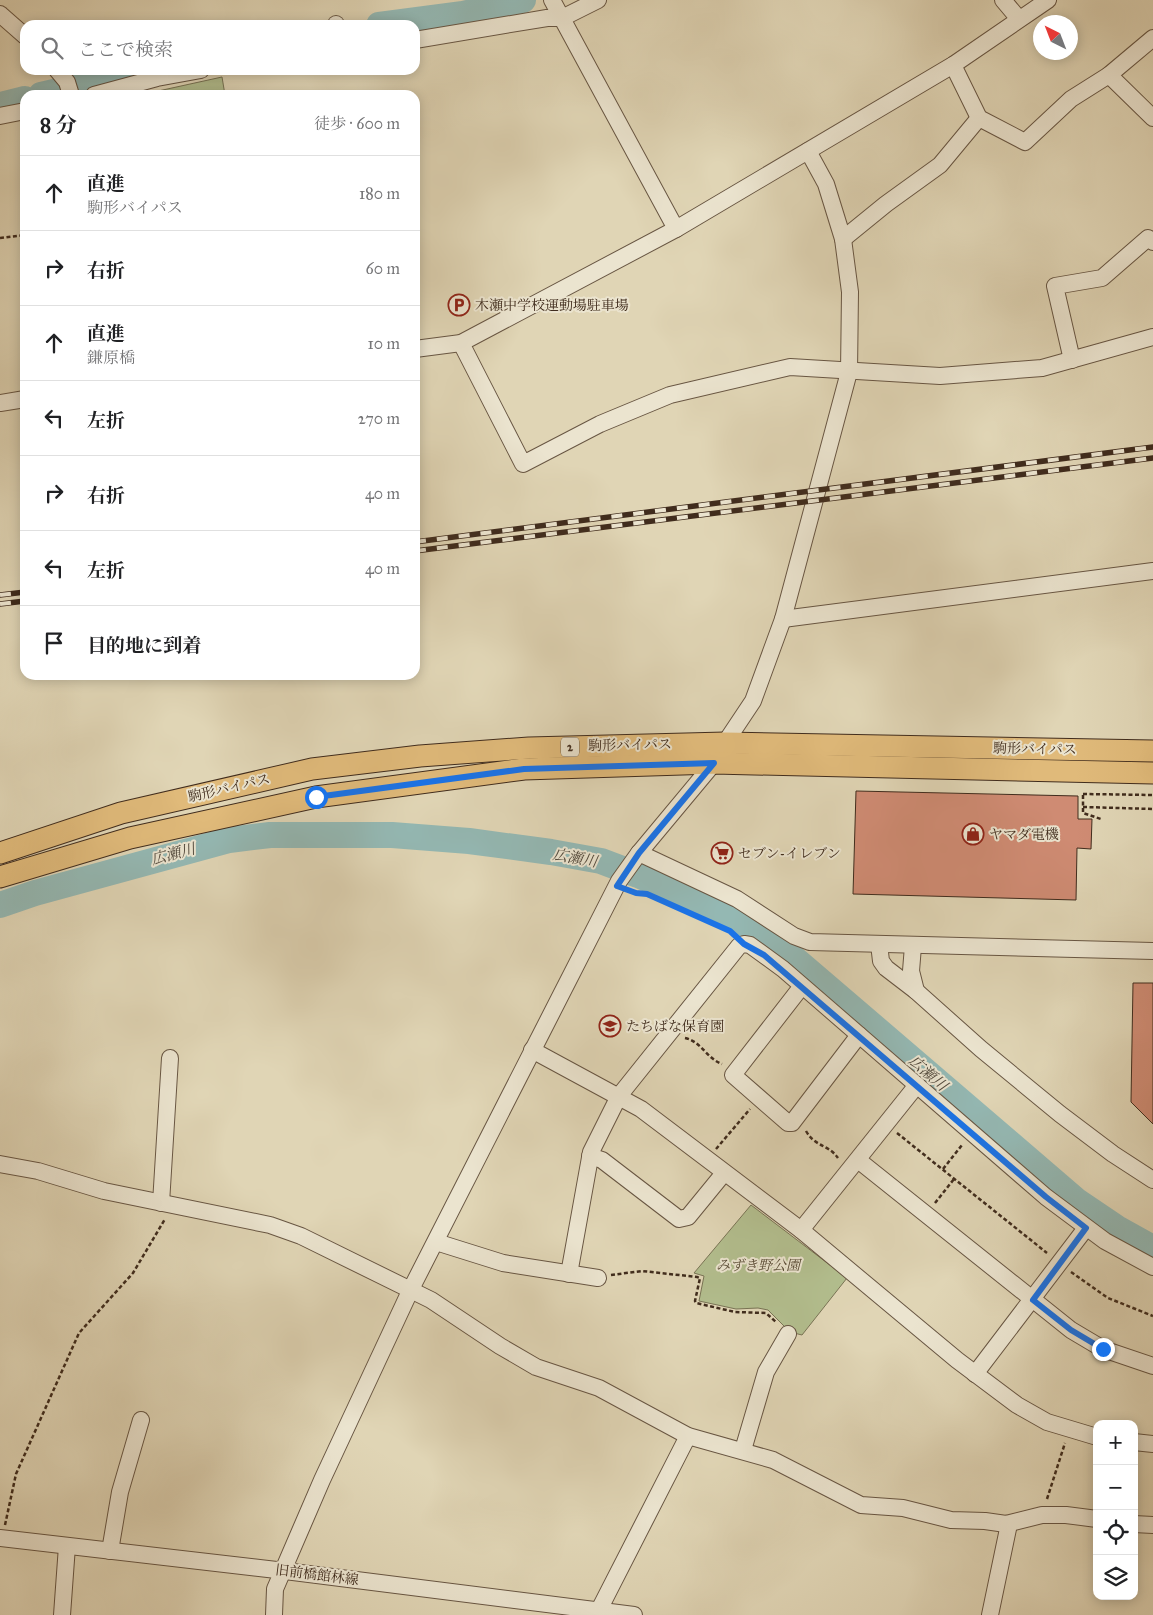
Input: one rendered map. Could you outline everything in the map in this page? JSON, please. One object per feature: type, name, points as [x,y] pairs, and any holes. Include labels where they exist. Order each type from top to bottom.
[{"type":"main road","name":"駒形バイパス","points":[[0,853],[121,813],[312,769],[420,756],[529,748],[725,743],[1153,751]]},
{"type":"main road","name":"駒形バイパス","points":[[0,877],[130,838],[316,797],[524,769],[714,763],[1153,773]]},
{"type":"street","points":[[552,0],[676,229]]},
{"type":"street","points":[[420,39],[547,18],[562,18],[598,0]]},
{"type":"street","points":[[1003,0],[1019,19]]},
{"type":"street","points":[[420,348],[462,343],[676,229],[953,65],[1048,0]]},
{"type":"street","points":[[0,14],[20,32]]},
{"type":"street","points":[[953,65],[979,118],[1024,142],[1072,99],[1110,75],[1153,38]]},
{"type":"street","points":[[113,90],[174,75]]},
{"type":"street","points":[[1110,75],[1153,118]]},
{"type":"street","points":[[0,116],[20,111]]},
{"type":"street","points":[[843,239],[886,204],[940,165],[979,118]]},
{"type":"street","points":[[274,1615],[275,1589],[285,1571],[322,1480],[411,1289],[532,1050],[618,884],[637,857],[714,763],[753,701],[783,619],[849,372],[850,292],[843,239],[826,184],[808,151]]},
{"type":"street","points":[[1072,360],[1055,286],[1102,278],[1148,238],[1153,242]]},
{"type":"street","points":[[462,343],[523,464],[600,424],[670,395],[790,368],[940,376],[1042,368],[1153,337]]},
{"type":"street","points":[[0,403],[20,401]]},
{"type":"street","points":[[783,619],[1153,571]]},
{"type":"street","points":[[637,857],[745,903],[794,936],[810,942],[1153,951]]},
{"type":"street","points":[[569,1274],[590,1156],[619,1096],[740,946],[744,944],[764,955],[802,986],[1046,1197],[1086,1228],[1153,1267]]},
{"type":"street","points":[[879,944],[880,961],[981,1049],[1060,1114],[1113,1154],[1153,1180]]},
{"type":"street","points":[[913,946],[910,971],[916,991]]},
{"type":"street","points":[[802,986],[733,1075],[759,1098],[788,1123],[792,1123],[858,1035]]},
{"type":"street","points":[[532,1050],[641,1109],[801,1230],[975,1374],[1017,1405],[1047,1422],[1093,1436]]},
{"type":"street","points":[[168,1204],[170,1058]]},
{"type":"street","points":[[801,1230],[917,1085]]},
{"type":"street","points":[[590,1156],[602,1160],[679,1219],[688,1217],[724,1173]]},
{"type":"street","points":[[858,1160],[1083,1338],[1119,1356],[1153,1366]]},
{"type":"street","points":[[0,1164],[15,1165],[104,1191],[270,1225],[320,1244],[411,1289],[461,1318],[500,1346],[536,1367],[599,1388],[688,1436],[743,1450],[772,1460],[861,1505],[903,1508],[951,1520],[1009,1524],[1042,1515],[1066,1514],[1093,1518]]},
{"type":"street","points":[[975,1374],[1086,1228]]},
{"type":"street","points":[[436,1242],[503,1263],[598,1278]]},
{"type":"street","points":[[743,1450],[756,1399],[766,1372],[774,1354],[788,1334]]},
{"type":"street","points":[[110,1551],[120,1492],[141,1420]]},
{"type":"street","points":[[599,1610],[688,1436]]},
{"type":"street","points":[[1138,1442],[1153,1444]]},
{"type":"street","points":[[990,1615],[1009,1524]]},
{"type":"street","points":[[1138,1524],[1153,1525]]},
{"type":"street","name":"旧前橋館林線","points":[[1,1538],[285,1571],[529,1608],[599,1610],[634,1615]]},
{"type":"street","points":[[62,1615],[68,1546]]},
{"type":"path","points":[[0,238],[20,235]]},
{"type":"path","points":[[1083,788],[1083,813],[1100,819]]},
{"type":"path","points":[[1083,794],[1153,795]]},
{"type":"path","points":[[1083,806],[1153,809]]},
{"type":"path","points":[[618,884],[636,893],[647,894],[730,931],[744,944]]},
{"type":"path","points":[[707,1160],[759,1098]]},
{"type":"path","points":[[887,1124],[1060,1264],[1108,1298],[1153,1316]]},
{"type":"path","points":[[943,1169],[972,1132]]},
{"type":"path","points":[[926,1214],[954,1179]]},
{"type":"path","points":[[1,1538],[16,1474],[79,1333],[133,1272],[168,1204]]},
{"type":"path","points":[[598,1278],[624,1273],[660,1273],[697,1277],[700,1278],[696,1303],[735,1312],[766,1313],[788,1334]]},
{"type":"path","points":[[1042,1515],[1070,1430]]},
{"type":"green space","points":[[222,77],[224,90],[163,90]]},
{"type":"green space","name":"みずき野公園","points":[[751,1205],[847,1278],[802,1335],[790,1332],[768,1310],[758,1308],[736,1309],[699,1301],[704,1276],[694,1273]]},
{"type":"building","name":"ヤマダ電機","points":[[856,791],[1078,796],[1078,819],[1092,819],[1091,849],[1077,848],[1076,900],[853,894]]},
{"type":"building","points":[[1133,983],[1153,983],[1153,1124],[1131,1102]]},
{"type":"waterway","points":[[417,20],[463,14],[523,0]]},
{"type":"waterway","points":[[63,90],[127,75]]},
{"type":"waterway","points":[[0,105],[20,100]]},
{"type":"waterway","name":"広瀬川","points":[[0,905],[35,893],[229,840],[270,835],[392,835],[469,841],[601,861],[638,875],[732,917],[775,942],[1077,1201],[1117,1228],[1153,1248]]},
{"type":"railway","points":[[420,541],[1153,447]]},
{"type":"railway","points":[[420,550],[1153,458]]},
{"type":"railway","points":[[0,595],[20,593]]},
{"type":"railway","points":[[0,604],[20,602]]},
{"type":"place","name":"木瀬中学校運動場駐車場","points":[[459,305]]},
{"type":"place","name":"ヤマダ電機","points":[[973,834]]},
{"type":"place","name":"セブン-イレブン","points":[[722,853]]},
{"type":"place","name":"たちばな保育園","points":[[610,1026]]},
{"type":"route","points":[[316,797],[524,769],[714,763],[660,831],[639,853],[617,886],[636,893],[647,894],[730,931],[744,944],[750,945],[764,955],[1046,1197],[1086,1228],[1033,1300],[1071,1330],[1103,1349]]}]
